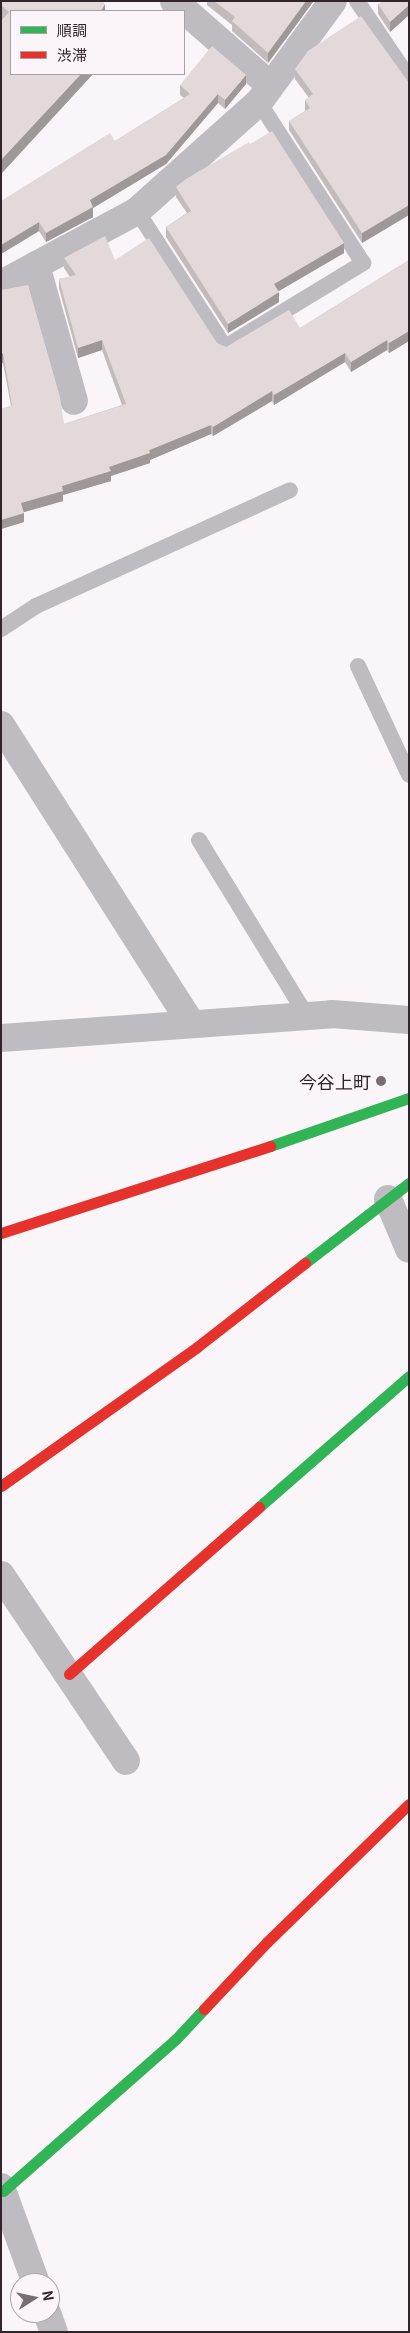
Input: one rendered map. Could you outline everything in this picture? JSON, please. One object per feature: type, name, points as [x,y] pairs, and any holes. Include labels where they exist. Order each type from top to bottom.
[{"type":"street","points":[[174,1],[183,10]]},
{"type":"street","points":[[1,284],[137,212],[264,93],[333,1]]},
{"type":"street","points":[[185,12],[264,93]]},
{"type":"street","points":[[36,265],[74,401]]},
{"type":"street","points":[[1,725],[191,1023]]},
{"type":"street","points":[[1,1038],[332,1014],[409,1020]]},
{"type":"street","points":[[1,1233],[249,1153],[409,1098]]},
{"type":"street","points":[[1,1486],[196,1347],[398,1191],[409,1249]]},
{"type":"street","points":[[69,1674],[409,1376]]},
{"type":"street","points":[[1,1575],[126,1761]]},
{"type":"street","points":[[32,2273],[2,2189],[176,2039],[267,1942],[409,1804]]},
{"type":"lane","points":[[357,1],[409,78]]},
{"type":"lane","points":[[137,212],[225,347],[363,263],[264,93]]},
{"type":"lane","points":[[1,629],[36,606],[290,490]]},
{"type":"lane","points":[[358,666],[409,775]]},
{"type":"lane","points":[[199,840],[307,1016]]},
{"type":"building","points":[[1,1],[103,1],[105,4],[102,10],[10,10],[10,75],[80,75],[1,160],[1,21],[9,12],[1,5]]},
{"type":"building","points":[[214,1],[306,1],[268,53],[232,21],[235,17]]},
{"type":"building","points":[[383,1],[409,1],[409,5],[390,22],[378,4]]},
{"type":"building","points":[[361,16],[409,83],[409,205],[362,233],[289,121],[310,108],[305,100],[313,94],[295,69],[308,51]]},
{"type":"building","points":[[212,46],[246,75],[225,100],[218,94],[166,155],[90,200],[93,207],[46,233],[39,222],[1,245],[1,201],[110,133],[115,141],[190,94],[180,85]]},
{"type":"building","points":[[272,131],[344,243],[274,284],[279,292],[228,324],[166,227],[191,211],[176,187],[186,179],[249,142],[250,144]]},
{"type":"building","points":[[105,236],[115,260],[149,238],[217,343],[226,347],[289,310],[300,328],[409,260],[409,331],[389,343],[387,340],[351,362],[345,353],[274,395],[272,391],[213,427],[211,425],[149,450],[150,453],[109,467],[111,471],[62,486],[63,491],[21,503],[24,513],[1,520],[1,409],[12,405],[3,353],[1,354],[1,290],[28,285],[60,397],[64,424],[126,404],[102,340],[78,348],[59,279],[76,275],[64,258]]},
{"type":"traffic: fast","points":[[270,1146],[409,1098]]},
{"type":"traffic: fast","points":[[305,1263],[409,1183]]},
{"type":"traffic: fast","points":[[259,1507],[409,1376]]},
{"type":"traffic: fast","points":[[3,2191],[176,2039],[204,2009]]},
{"type":"traffic: jam","points":[[1,1233],[270,1146]]},
{"type":"traffic: jam","points":[[1,1486],[197,1347],[305,1263]]},
{"type":"traffic: jam","points":[[69,1674],[259,1507]]},
{"type":"traffic: jam","points":[[204,2009],[267,1942],[409,1804]]},
{"type":"place","name":"今谷上町","points":[[381,1081]]}]
